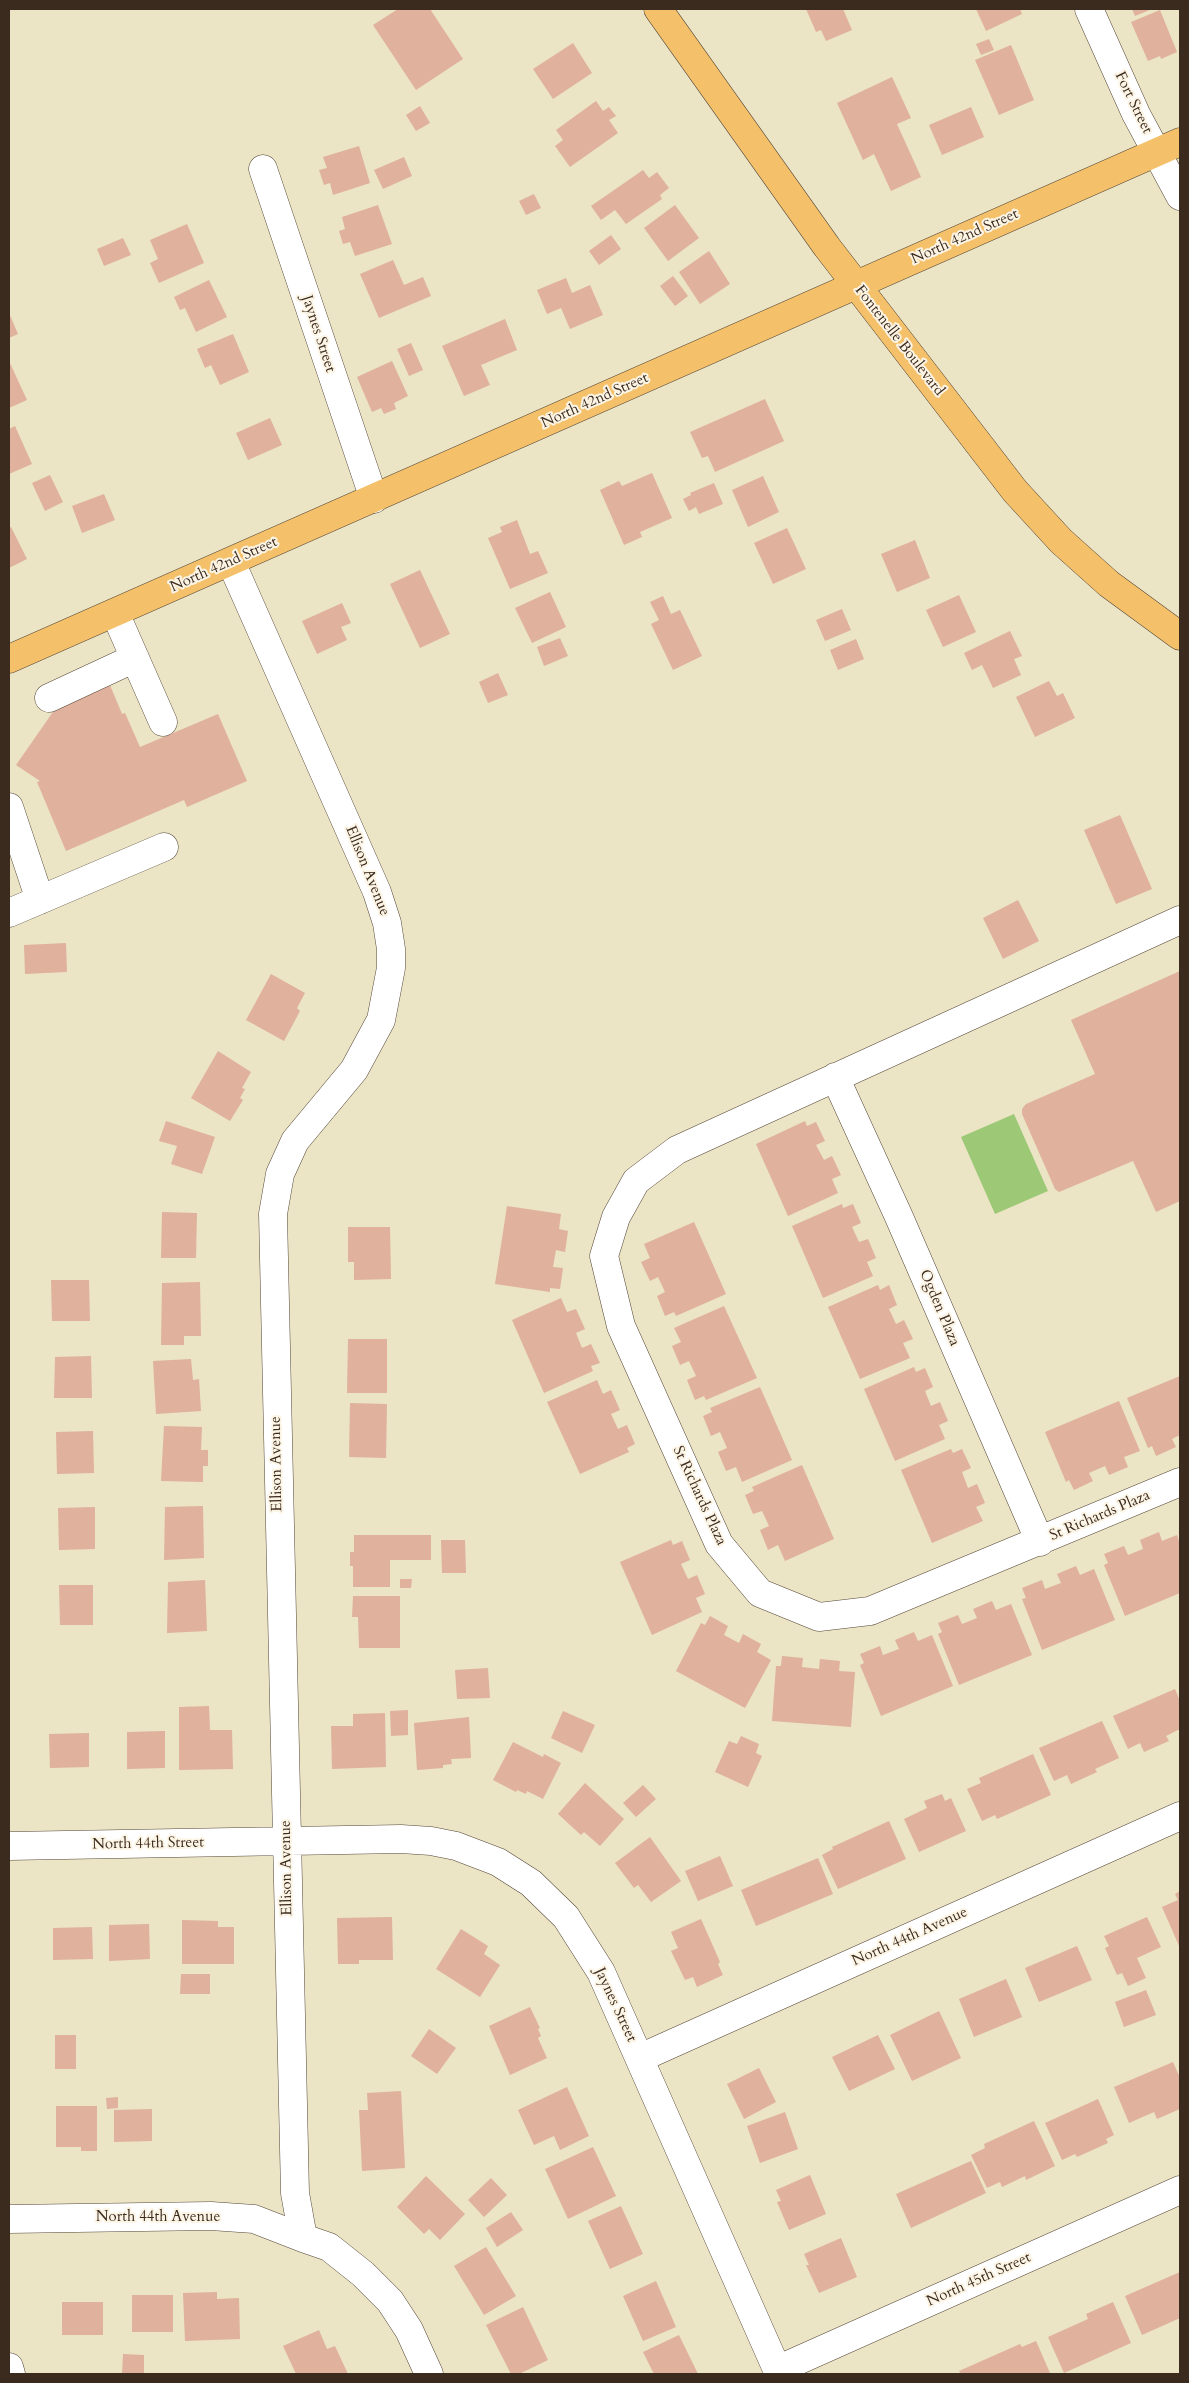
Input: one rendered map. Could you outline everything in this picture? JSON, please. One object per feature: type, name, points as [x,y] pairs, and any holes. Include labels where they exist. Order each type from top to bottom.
[{"type":"main road","name":"Fontenelle Boulevard","points":[[658,9],[856,285],[1015,491],[1048,527],[1109,584],[1180,636]]},
{"type":"main road","name":"North 42nd Street","points":[[9,659],[1169,147]]},
{"type":"street","name":"Fort Street","points":[[1089,9],[1136,114],[1169,147],[1180,196]]},
{"type":"street","name":"Jaynes Street","points":[[263,169],[374,499]]},
{"type":"street","name":"Ellison Avenue","points":[[232,562],[377,892],[387,923],[391,949],[391,968],[380,1020],[354,1070],[295,1141],[280,1174],[273,1214],[295,2193],[303,2238]]},
{"type":"street","points":[[115,613],[163,722]]},
{"type":"street","points":[[49,698],[135,658]]},
{"type":"street","points":[[9,807],[40,900]]},
{"type":"street","points":[[9,913],[164,847]]},
{"type":"street","name":"St Richards Plaza","points":[[1180,920],[677,1150],[636,1181],[616,1217],[604,1256],[621,1326],[719,1544],[760,1593],[820,1617],[870,1611],[1040,1542],[1180,1482]]},
{"type":"street","name":"Ogden Plaza","points":[[835,1077],[899,1217],[1040,1542]]},
{"type":"street","name":"North 44th Avenue","points":[[640,2058],[1180,1816]]},
{"type":"street","name":"Jaynes Street","points":[[286,1841],[401,1839],[431,1841],[456,1846],[498,1862],[531,1883],[566,1917],[601,1972],[778,2372]]},
{"type":"street","name":"North 44th Street","points":[[9,1846],[286,1841]]},
{"type":"street","name":"North 45th Street","points":[[778,2372],[1180,2190]]},
{"type":"street","name":"North 44th Avenue","points":[[9,2219],[211,2216],[254,2219],[303,2238]]},
{"type":"street","points":[[303,2238],[329,2247],[363,2274],[390,2301],[409,2330],[429,2374]]},
{"type":"street","points":[[9,2367],[11,2374]]},
{"type":"green space","points":[[1014,1114],[1048,1191],[995,1214],[961,1137]]},
{"type":"building","points":[[398,9],[430,9],[463,59],[416,90],[373,25]]},
{"type":"building","points":[[806,9],[843,9],[852,30],[826,41],[821,30],[816,32]]},
{"type":"building","points":[[976,9],[1020,9],[1022,14],[986,31]]},
{"type":"building","points":[[1132,9],[1152,9],[1135,16]]},
{"type":"building","points":[[1160,10],[1177,52],[1161,59],[1160,56],[1148,61],[1131,22]]},
{"type":"building","points":[[989,39],[994,50],[981,55],[976,44]]},
{"type":"building","points":[[573,43],[592,73],[553,99],[533,69]]},
{"type":"building","points":[[1011,45],[1034,100],[999,115],[975,60]]},
{"type":"building","points":[[892,77],[911,118],[897,124],[921,177],[891,191],[874,154],[863,160],[837,103]]},
{"type":"building","points":[[596,101],[603,111],[609,107],[616,116],[609,120],[618,133],[570,167],[555,146],[563,140],[556,130]]},
{"type":"building","points":[[420,106],[430,123],[416,131],[406,115]]},
{"type":"building","points":[[971,107],[984,137],[942,155],[929,125]]},
{"type":"building","points":[[359,146],[370,183],[333,195],[330,183],[324,185],[319,170],[327,168],[323,157]]},
{"type":"building","points":[[404,157],[412,176],[383,189],[374,170]]},
{"type":"building","points":[[643,170],[649,178],[657,172],[669,188],[660,195],[662,199],[626,224],[615,210],[601,220],[591,206]]},
{"type":"building","points":[[534,194],[541,208],[526,215],[519,201]]},
{"type":"building","points":[[378,205],[392,244],[355,256],[350,242],[343,244],[339,231],[345,229],[342,217]]},
{"type":"building","points":[[675,205],[699,238],[668,261],[644,228]]},
{"type":"building","points":[[187,224],[204,263],[159,283],[150,263],[158,259],[150,240]]},
{"type":"building","points":[[611,235],[621,249],[599,265],[589,251]]},
{"type":"building","points":[[123,238],[131,255],[104,266],[97,249]]},
{"type":"building","points":[[709,251],[730,284],[700,304],[679,272]]},
{"type":"building","points":[[393,260],[404,285],[423,277],[431,296],[379,318],[360,274]]},
{"type":"building","points":[[673,276],[688,296],[675,306],[660,286]]},
{"type":"building","points":[[566,278],[572,293],[590,285],[603,315],[570,329],[561,308],[547,314],[537,290]]},
{"type":"building","points":[[209,280],[227,317],[196,332],[185,308],[180,310],[174,297]]},
{"type":"building","points":[[9,313],[18,334],[9,338]]},
{"type":"building","points":[[505,319],[517,350],[481,365],[490,385],[464,396],[442,346]]},
{"type":"building","points":[[233,334],[249,372],[220,385],[211,365],[205,368],[197,349]]},
{"type":"building","points":[[411,343],[423,370],[409,376],[397,349]]},
{"type":"building","points":[[9,361],[27,400],[9,408]]},
{"type":"building","points":[[392,361],[408,396],[394,403],[396,409],[384,414],[381,408],[372,412],[357,377]]},
{"type":"building","points":[[765,399],[784,441],[715,472],[708,456],[702,458],[690,432]]},
{"type":"building","points":[[270,418],[282,445],[248,460],[236,433]]},
{"type":"building","points":[[15,426],[32,464],[9,474],[9,429]]},
{"type":"building","points":[[652,473],[672,518],[640,532],[642,537],[624,545],[600,490],[619,481],[622,486]]},
{"type":"building","points":[[50,475],[63,502],[45,511],[32,483]]},
{"type":"building","points":[[763,476],[779,512],[748,527],[732,490]]},
{"type":"building","points":[[714,483],[723,504],[699,514],[696,507],[689,511],[683,499],[691,495],[690,493]]},
{"type":"building","points":[[104,494],[115,520],[82,533],[72,506]]},
{"type":"building","points":[[517,520],[530,554],[538,551],[548,573],[510,589],[488,538],[502,532],[500,527]]},
{"type":"building","points":[[11,527],[27,559],[9,568],[9,528]]},
{"type":"building","points":[[787,528],[806,569],[773,584],[754,543]]},
{"type":"building","points":[[915,540],[930,578],[897,592],[881,554]]},
{"type":"building","points":[[420,570],[450,634],[420,648],[390,584]]},
{"type":"building","points":[[550,592],[566,627],[532,643],[515,608]]},
{"type":"building","points":[[959,595],[976,632],[943,647],[926,610]]},
{"type":"building","points":[[663,596],[671,614],[680,610],[702,656],[673,670],[651,624],[659,620],[650,602]]},
{"type":"building","points":[[342,603],[351,623],[341,627],[347,640],[317,654],[302,621]]},
{"type":"building","points":[[842,609],[851,630],[825,641],[816,620]]},
{"type":"building","points":[[1010,631],[1022,656],[1014,659],[1021,675],[993,688],[982,665],[972,670],[964,653]]},
{"type":"building","points":[[560,638],[568,656],[544,666],[537,647]]},
{"type":"building","points":[[856,639],[864,659],[838,670],[830,650]]},
{"type":"building","points":[[498,673],[508,695],[488,703],[479,682]]},
{"type":"building","points":[[1049,681],[1057,696],[1063,693],[1075,718],[1035,737],[1016,697]]},
{"type":"building","points":[[110,685],[122,714],[125,713],[140,747],[218,714],[247,781],[187,807],[184,800],[66,851],[37,782],[40,781],[16,765],[55,709]]},
{"type":"building","points":[[1120,815],[1152,889],[1116,904],[1084,830]]},
{"type":"building","points":[[1018,900],[1039,941],[1003,959],[983,918]]},
{"type":"building","points":[[66,943],[67,972],[25,974],[24,945]]},
{"type":"building","points":[[1180,971],[1180,1201],[1156,1212],[1133,1161],[1059,1192],[1055,1189],[1022,1114],[1022,1109],[1026,1104],[1095,1074],[1071,1020]]},
{"type":"building","points":[[271,974],[305,993],[297,1008],[300,1011],[284,1041],[246,1020]]},
{"type":"building","points":[[218,1051],[251,1072],[242,1088],[245,1089],[240,1098],[243,1100],[230,1121],[191,1098]]},
{"type":"building","points":[[166,1121],[215,1137],[202,1174],[171,1164],[177,1146],[159,1141]]},
{"type":"building","points":[[805,1121],[807,1126],[816,1122],[825,1141],[816,1145],[824,1160],[832,1156],[841,1175],[832,1179],[838,1193],[788,1216],[756,1144]]},
{"type":"building","points":[[842,1204],[843,1208],[853,1204],[861,1223],[852,1227],[859,1242],[868,1239],[876,1258],[867,1262],[873,1276],[823,1298],[792,1226]]},
{"type":"building","points":[[507,1206],[561,1214],[559,1229],[568,1231],[565,1252],[556,1250],[553,1267],[563,1268],[560,1289],[550,1288],[550,1292],[495,1284]]},
{"type":"building","points":[[162,1212],[197,1213],[196,1258],[161,1258]]},
{"type":"building","points":[[694,1222],[726,1294],[676,1316],[674,1312],[665,1316],[657,1296],[665,1292],[658,1277],[650,1281],[641,1262],[650,1258],[644,1244]]},
{"type":"building","points":[[348,1227],[390,1227],[391,1279],[354,1280],[354,1262],[348,1262]]},
{"type":"building","points":[[51,1280],[89,1280],[90,1321],[52,1321]]},
{"type":"building","points":[[200,1282],[201,1336],[184,1336],[184,1345],[161,1345],[162,1283]]},
{"type":"building","points":[[878,1285],[880,1290],[889,1285],[897,1305],[889,1309],[896,1324],[904,1320],[913,1339],[903,1343],[910,1358],[860,1379],[828,1307]]},
{"type":"building","points":[[561,1298],[567,1312],[576,1309],[585,1329],[576,1333],[582,1348],[591,1344],[600,1363],[591,1366],[593,1371],[544,1393],[512,1320]]},
{"type":"building","points":[[724,1306],[757,1378],[706,1400],[704,1396],[695,1400],[687,1380],[696,1376],[689,1361],[680,1365],[672,1346],[681,1342],[674,1328]]},
{"type":"building","points":[[348,1339],[387,1339],[387,1393],[347,1393]]},
{"type":"building","points":[[91,1356],[92,1398],[54,1398],[55,1357]]},
{"type":"building","points":[[191,1359],[193,1380],[199,1379],[201,1411],[156,1414],[153,1361]]},
{"type":"building","points":[[914,1367],[916,1372],[925,1368],[933,1387],[925,1391],[931,1406],[940,1402],[948,1421],[939,1425],[945,1439],[895,1461],[864,1389]]},
{"type":"building","points":[[1180,1376],[1180,1435],[1172,1439],[1176,1447],[1156,1456],[1152,1446],[1148,1448],[1127,1398]]},
{"type":"building","points":[[597,1380],[603,1394],[611,1390],[620,1410],[611,1414],[618,1429],[627,1425],[635,1444],[627,1448],[629,1452],[580,1474],[547,1402]]},
{"type":"building","points":[[760,1387],[792,1460],[742,1482],[736,1467],[726,1471],[718,1452],[727,1448],[720,1432],[711,1436],[703,1416],[712,1412],[710,1408]]},
{"type":"building","points":[[1119,1401],[1140,1451],[1124,1457],[1128,1467],[1109,1475],[1105,1466],[1089,1473],[1093,1481],[1074,1490],[1069,1480],[1066,1482],[1045,1432]]},
{"type":"building","points":[[350,1403],[387,1404],[386,1458],[349,1457]]},
{"type":"building","points":[[164,1426],[202,1427],[201,1450],[208,1450],[208,1466],[203,1466],[203,1482],[161,1481]]},
{"type":"building","points":[[93,1431],[94,1473],[57,1474],[56,1432]]},
{"type":"building","points":[[951,1449],[953,1453],[962,1449],[971,1468],[962,1472],[968,1488],[977,1484],[985,1503],[976,1507],[983,1521],[932,1543],[901,1470]]},
{"type":"building","points":[[802,1465],[834,1539],[785,1561],[778,1545],[768,1550],[760,1530],[769,1526],[762,1511],[753,1514],[745,1495],[754,1491],[752,1487]]},
{"type":"building","points":[[203,1506],[204,1558],[164,1560],[165,1507]]},
{"type":"building","points":[[95,1507],[95,1549],[59,1550],[58,1508]]},
{"type":"building","points":[[1159,1532],[1162,1541],[1177,1535],[1180,1544],[1180,1593],[1125,1616],[1104,1565],[1108,1563],[1104,1554],[1124,1546],[1128,1555],[1143,1549],[1140,1540]]},
{"type":"building","points":[[354,1535],[431,1535],[431,1560],[390,1560],[390,1587],[353,1587],[353,1566],[350,1566],[350,1552],[354,1552]]},
{"type":"building","points":[[441,1540],[465,1540],[466,1573],[442,1573]]},
{"type":"building","points":[[671,1540],[673,1545],[682,1541],[690,1560],[681,1564],[688,1579],[697,1575],[705,1594],[696,1598],[702,1612],[652,1635],[620,1562]]},
{"type":"building","points":[[1076,1566],[1080,1575],[1094,1569],[1115,1620],[1042,1650],[1022,1599],[1026,1598],[1022,1588],[1042,1580],[1045,1589],[1061,1583],[1057,1574]]},
{"type":"building","points":[[400,1579],[412,1579],[411,1588],[400,1588]]},
{"type":"building","points":[[205,1580],[207,1631],[167,1633],[168,1582]]},
{"type":"building","points":[[59,1585],[93,1585],[93,1625],[60,1625]]},
{"type":"building","points":[[353,1596],[400,1596],[400,1648],[359,1648],[358,1617],[352,1617]]},
{"type":"building","points":[[992,1601],[996,1610],[1011,1604],[1032,1655],[959,1685],[938,1634],[942,1632],[938,1623],[958,1615],[962,1624],[977,1618],[973,1609]]},
{"type":"building","points":[[710,1616],[728,1626],[724,1635],[739,1643],[743,1634],[761,1644],[757,1652],[771,1660],[745,1708],[676,1671],[701,1623],[705,1625]]},
{"type":"building","points":[[914,1632],[918,1641],[932,1635],[953,1686],[881,1716],[860,1665],[864,1663],[860,1654],[880,1646],[883,1655],[899,1649],[895,1640]]},
{"type":"building","points":[[782,1656],[803,1658],[802,1667],[819,1669],[820,1659],[840,1661],[839,1671],[855,1672],[851,1727],[772,1721],[776,1666],[781,1666]]},
{"type":"building","points":[[488,1668],[490,1698],[457,1699],[455,1670]]},
{"type":"building","points":[[1175,1689],[1180,1701],[1180,1729],[1166,1736],[1169,1741],[1144,1752],[1140,1743],[1128,1749],[1113,1716]]},
{"type":"building","points":[[209,1706],[210,1730],[232,1730],[233,1769],[179,1770],[179,1707]]},
{"type":"building","points":[[408,1710],[408,1735],[391,1736],[390,1711]]},
{"type":"building","points":[[563,1711],[595,1725],[582,1753],[551,1738]]},
{"type":"building","points":[[385,1713],[386,1767],[332,1769],[331,1726],[353,1726],[353,1714]]},
{"type":"building","points":[[469,1717],[471,1758],[451,1759],[452,1764],[443,1765],[443,1768],[417,1770],[414,1723]]},
{"type":"building","points":[[1102,1721],[1119,1758],[1095,1769],[1097,1772],[1071,1784],[1067,1775],[1054,1781],[1039,1748]]},
{"type":"building","points":[[165,1731],[165,1768],[127,1769],[127,1732]]},
{"type":"building","points":[[89,1733],[89,1767],[50,1768],[49,1734]]},
{"type":"building","points":[[741,1736],[759,1744],[756,1753],[762,1756],[748,1787],[715,1772],[729,1741],[737,1744]]},
{"type":"building","points":[[513,1742],[543,1757],[544,1754],[561,1763],[543,1799],[527,1791],[526,1794],[517,1790],[516,1792],[493,1780]]},
{"type":"building","points":[[1033,1754],[1051,1795],[997,1819],[995,1815],[982,1821],[967,1789],[981,1783],[979,1778]]},
{"type":"building","points":[[585,1783],[624,1819],[600,1846],[584,1832],[581,1835],[558,1814]]},
{"type":"building","points":[[643,1785],[656,1799],[636,1817],[623,1803]]},
{"type":"building","points":[[942,1794],[945,1801],[951,1798],[966,1831],[919,1852],[904,1819],[927,1808],[924,1801]]},
{"type":"building","points":[[889,1821],[906,1859],[838,1889],[822,1855],[833,1849],[832,1847]]},
{"type":"building","points":[[650,1837],[681,1881],[651,1902],[638,1885],[634,1888],[615,1863]]},
{"type":"building","points":[[720,1856],[733,1886],[698,1901],[685,1871]]},
{"type":"building","points":[[818,1858],[833,1894],[756,1926],[741,1890]]},
{"type":"building","points":[[1180,1891],[1180,1948],[1162,1907],[1178,1900],[1175,1894]]},
{"type":"building","points":[[392,1917],[393,1960],[359,1960],[359,1964],[338,1964],[337,1918]]},
{"type":"building","points":[[1147,1917],[1161,1947],[1137,1958],[1146,1978],[1128,1986],[1122,1973],[1117,1975],[1105,1948],[1109,1946],[1104,1936]]},
{"type":"building","points":[[701,1919],[720,1962],[718,1964],[723,1975],[697,1987],[693,1977],[685,1980],[671,1951],[678,1948],[671,1932]]},
{"type":"building","points":[[182,1920],[218,1921],[218,1927],[234,1927],[234,1964],[182,1964]]},
{"type":"building","points":[[149,1924],[150,1959],[109,1961],[109,1925]]},
{"type":"building","points":[[92,1927],[93,1959],[53,1960],[53,1928]]},
{"type":"building","points":[[461,1929],[488,1946],[484,1954],[500,1965],[480,1997],[436,1969]]},
{"type":"building","points":[[1077,1946],[1092,1980],[1039,2002],[1025,1968]]},
{"type":"building","points":[[181,1974],[210,1974],[210,1994],[180,1994]]},
{"type":"building","points":[[1006,1979],[1022,2017],[974,2037],[959,1999]]},
{"type":"building","points":[[1146,1990],[1156,2015],[1124,2027],[1115,2002]]},
{"type":"building","points":[[530,2007],[540,2028],[538,2029],[541,2036],[538,2038],[547,2058],[510,2075],[489,2026]]},
{"type":"building","points":[[939,2011],[961,2058],[912,2081],[890,2035]]},
{"type":"building","points":[[429,2029],[456,2048],[437,2074],[411,2056]]},
{"type":"building","points":[[55,2035],[76,2035],[76,2069],[55,2069]]},
{"type":"building","points":[[878,2035],[895,2069],[849,2091],[832,2057]]},
{"type":"building","points":[[1173,2062],[1180,2078],[1180,2109],[1157,2119],[1154,2112],[1129,2123],[1114,2087]]},
{"type":"building","points":[[759,2068],[776,2102],[744,2119],[727,2084]]},
{"type":"building","points":[[567,2087],[589,2136],[560,2150],[554,2136],[534,2145],[518,2110]]},
{"type":"building","points":[[401,2091],[405,2168],[362,2171],[359,2110],[368,2110],[367,2093]]},
{"type":"building","points":[[118,2097],[118,2108],[107,2109],[106,2098]]},
{"type":"building","points":[[1098,2099],[1114,2135],[1106,2139],[1108,2143],[1077,2157],[1075,2154],[1062,2160],[1045,2123]]},
{"type":"building","points":[[56,2106],[97,2106],[97,2151],[81,2151],[81,2147],[56,2147]]},
{"type":"building","points":[[152,2109],[152,2141],[114,2142],[114,2110]]},
{"type":"building","points":[[785,2112],[798,2149],[760,2163],[747,2126]]},
{"type":"building","points":[[1034,2121],[1055,2166],[1026,2180],[1025,2176],[1002,2187],[1000,2182],[987,2188],[971,2155],[985,2148],[984,2144]]},
{"type":"building","points":[[593,2147],[616,2196],[568,2219],[545,2169]]},
{"type":"building","points":[[971,2161],[986,2193],[911,2228],[896,2194]]},
{"type":"building","points":[[810,2175],[826,2214],[789,2230],[777,2202],[781,2201],[776,2190]]},
{"type":"building","points":[[426,2176],[465,2214],[440,2240],[429,2229],[424,2234],[397,2207]]},
{"type":"building","points":[[491,2178],[507,2195],[484,2217],[468,2200]]},
{"type":"building","points":[[621,2206],[643,2254],[610,2269],[588,2221]]},
{"type":"building","points":[[511,2212],[523,2230],[497,2247],[486,2228]]},
{"type":"building","points":[[841,2238],[857,2277],[819,2293],[806,2265],[809,2265],[804,2254]]},
{"type":"building","points":[[486,2247],[516,2296],[484,2315],[454,2266]]},
{"type":"building","points":[[1180,2272],[1180,2318],[1142,2335],[1125,2296]]},
{"type":"building","points":[[656,2281],[676,2327],[643,2341],[623,2296]]},
{"type":"building","points":[[217,2292],[217,2299],[239,2298],[240,2339],[185,2341],[183,2293]]},
{"type":"building","points":[[132,2295],[173,2295],[173,2332],[132,2332]]},
{"type":"building","points":[[62,2302],[103,2302],[103,2335],[62,2335]]},
{"type":"building","points":[[1113,2302],[1131,2343],[1064,2373],[1048,2337],[1088,2319],[1086,2314]]},
{"type":"building","points":[[523,2307],[548,2360],[519,2374],[511,2374],[486,2325]]},
{"type":"building","points":[[319,2330],[327,2349],[335,2346],[348,2374],[296,2374],[283,2346]]},
{"type":"building","points":[[679,2335],[698,2374],[654,2374],[643,2352]]},
{"type":"building","points":[[1036,2341],[1050,2373],[961,2374],[959,2371],[1020,2344],[1022,2347]]},
{"type":"building","points":[[123,2354],[144,2355],[144,2374],[122,2374]]}]
